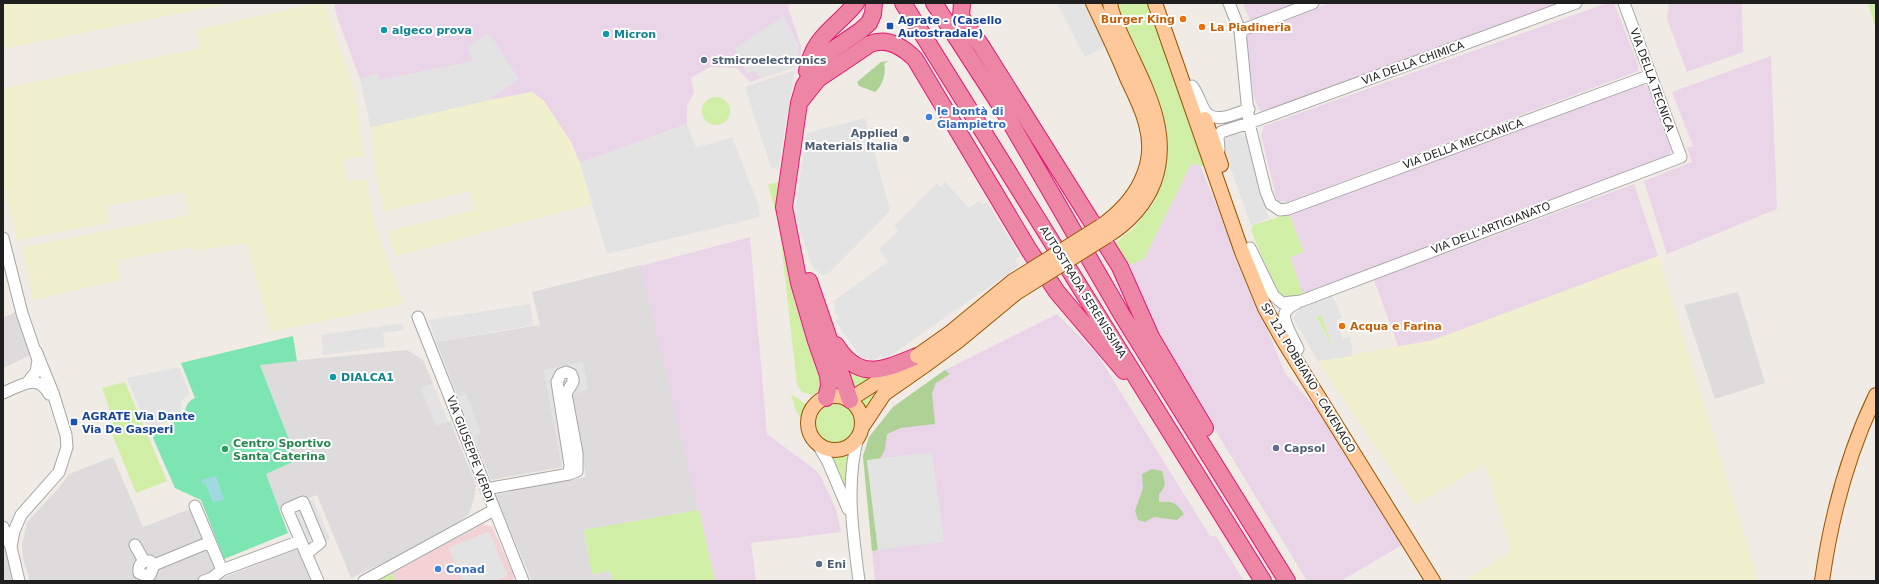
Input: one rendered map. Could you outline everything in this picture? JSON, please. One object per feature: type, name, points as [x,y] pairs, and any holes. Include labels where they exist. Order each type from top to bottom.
[{"type":"highway","points":[[826,398],[829,386],[828,375],[809,320],[784,207],[799,103],[813,50],[826,32],[856,3]]},
{"type":"highway","points":[[804,86],[822,57],[860,31],[869,23],[873,14],[874,3]]},
{"type":"highway","name":"AUTOSTRADA SERENISSIMA","points":[[903,3],[1263,581]]},
{"type":"highway","name":"AUTOSTRADA SERENISSIMA","points":[[934,3],[1002,108],[1122,315],[1287,581]]},
{"type":"highway","points":[[962,3],[961,17],[987,54],[1120,267],[1151,337],[1230,468],[1250,521]]},
{"type":"highway","points":[[799,103],[811,86],[822,76],[870,44],[876,42],[886,42],[906,51],[915,59],[1029,250],[1058,292],[1161,416]]},
{"type":"highway","points":[[785,216],[849,400]]},
{"type":"highway","points":[[823,323],[840,352],[853,366],[858,368],[876,370],[898,364],[921,361]]},
{"type":"main road","points":[[1093,3],[1142,113],[1149,143],[1146,166],[1137,189],[1104,231]]},
{"type":"main road","points":[[860,432],[861,414],[849,400],[837,396],[826,398],[816,404],[809,417],[810,432],[817,443],[828,449],[839,450],[850,446],[860,432],[884,394],[951,332],[1013,281],[1104,231],[1129,220],[1148,196],[1157,172],[1161,145],[1156,116],[1114,21],[1110,3]]},
{"type":"main road","name":"SP 121 POBBIANO - CAVENAGO","points":[[1155,3],[1242,252],[1266,308],[1280,335],[1433,581]]},
{"type":"main road","name":"SP 121 POBBIANO - CAVENAGO","points":[[1165,3],[1174,37],[1192,86],[1215,132],[1222,168],[1250,248],[1277,313],[1442,581]]},
{"type":"main road","points":[[1175,62],[1181,70],[1200,123],[1215,132]]},
{"type":"main road","points":[[849,400],[921,361]]},
{"type":"main road","points":[[1822,581],[1831,527],[1849,460],[1876,395]]},
{"type":"main road","points":[[1816,581],[1826,557]]},
{"type":"street","points":[[1229,3],[1240,31],[1249,109],[1249,123]]},
{"type":"street","points":[[1240,31],[1313,3]]},
{"type":"street","name":"VIA DELLA CHIMICA","points":[[1215,132],[1249,123],[1576,3]]},
{"type":"street","name":"VIA DELLA TECNICA","points":[[1624,3],[1681,157]]},
{"type":"street","name":"VIA DELLA MECCANICA","points":[[1249,123],[1266,192],[1271,204],[1276,209],[1282,210],[1651,75]]},
{"type":"street","points":[[1192,86],[1205,110],[1211,116],[1220,118],[1249,109]]},
{"type":"street","name":"VIA DELL'ARTIGIANATO","points":[[1250,248],[1276,299],[1284,304],[1301,301],[1681,157]]},
{"type":"street","points":[[3,238],[22,313],[49,381],[67,444],[61,469],[54,479],[25,510],[17,524],[11,547]]},
{"type":"street","name":"VIA DELL'ARTIGIANATO","points":[[1298,349],[1286,324],[1284,315],[1287,310],[1301,301]]},
{"type":"street","name":"VIA GIUSEPPE VERDI","points":[[418,317],[523,581]]},
{"type":"street","points":[[27,383],[34,376],[37,369],[36,351]]},
{"type":"street","points":[[486,489],[569,474],[577,471],[577,453],[566,394],[568,389],[573,385],[574,381],[571,374],[566,372],[558,377],[557,382],[570,465],[569,474]]},
{"type":"street","points":[[3,393],[36,381],[44,386],[61,420]]},
{"type":"street","points":[[859,581],[852,520],[851,475],[860,432]]},
{"type":"street","points":[[817,443],[828,462],[852,520]]},
{"type":"street","points":[[306,554],[320,543],[302,502],[286,509],[300,541],[318,581]]},
{"type":"street","points":[[195,506],[222,570]]},
{"type":"street","points":[[364,581],[494,510]]},
{"type":"street","points":[[3,520],[9,524],[17,524]]},
{"type":"street","points":[[3,527],[11,547],[19,581]]},
{"type":"street","points":[[204,581],[212,578],[222,570],[300,541]]},
{"type":"street","points":[[136,545],[150,563],[210,542]]},
{"type":"shaded area","points":[[334,3],[791,3],[788,7],[801,46],[800,65],[750,82],[737,68],[710,67],[691,78],[694,92],[687,106],[687,124],[580,163],[571,142],[544,101],[532,92],[371,127],[360,78],[337,17]]},
{"type":"shaded area","points":[[1057,3],[1088,3],[1110,44],[1085,57]]},
{"type":"shaded area","points":[[1243,3],[1302,3],[1251,23]]},
{"type":"shaded area","points":[[1329,3],[1559,3],[1260,112],[1254,97],[1246,38],[1250,33]]},
{"type":"shaded area","points":[[1607,3],[1614,3],[1638,64],[1638,71],[1288,202],[1278,201],[1261,135],[1264,126]]},
{"type":"shaded area","points":[[1669,3],[1742,3],[1743,52],[1687,72],[1667,19]]},
{"type":"shaded area","points":[[784,16],[799,46],[796,67],[760,78],[754,71],[747,74],[735,48]]},
{"type":"shaded area","points":[[489,33],[519,79],[489,100],[371,127],[360,78],[378,73],[379,80],[472,61],[468,47]]},
{"type":"shaded area","points":[[1771,56],[1777,209],[1667,254],[1644,181],[1692,162],[1687,148],[1693,146],[1672,92]]},
{"type":"shaded area","points":[[795,70],[778,170],[771,167],[745,87]]},
{"type":"shaded area","points":[[1641,84],[1648,87],[1671,150],[1670,157],[1303,294],[1289,257],[1303,252],[1289,214]]},
{"type":"shaded area","points":[[865,118],[890,211],[828,274],[822,275],[813,267],[794,214],[807,133]]},
{"type":"shaded area","points":[[687,124],[696,148],[732,137],[758,204],[760,217],[607,254],[580,163]]},
{"type":"shaded area","points":[[1236,134],[1246,136],[1261,194],[1269,218],[1251,225],[1224,150],[1224,141],[1227,136]]},
{"type":"shaded area","points":[[1191,164],[1200,165],[1285,373],[1326,420],[1402,545],[1341,581],[1307,581],[1158,336],[1130,265],[1144,259]]},
{"type":"shaded area","points":[[945,182],[969,208],[979,201],[982,205],[987,202],[1020,256],[1015,260],[1019,266],[884,360],[881,355],[871,362],[868,358],[864,361],[835,321],[839,318],[834,311],[836,307],[832,302],[888,262],[879,249],[898,231],[894,226],[937,183],[941,187]]},
{"type":"shaded area","points":[[1634,184],[1658,256],[1514,312],[1433,340],[1399,348],[1374,280]]},
{"type":"shaded area","points":[[750,237],[767,434],[813,468],[820,475],[836,509],[841,532],[751,543],[756,581],[715,581],[641,266]]},
{"type":"shaded area","points":[[641,265],[699,510],[584,530],[592,574],[611,571],[613,581],[532,581],[495,495],[586,477],[572,394],[583,362],[544,370],[562,467],[491,480],[436,342],[540,325],[532,292]]},
{"type":"shaded area","points":[[1738,292],[1765,383],[1715,399],[1684,305]]},
{"type":"shaded area","points":[[1332,295],[1342,318],[1336,320],[1343,339],[1349,337],[1352,347],[1352,356],[1318,361],[1293,318],[1301,307]],"holes":[[[1321,315],[1332,343],[1331,344],[1316,317]]]},
{"type":"shaded area","points":[[530,304],[533,325],[436,342],[429,320]]},
{"type":"shaded area","points":[[18,311],[33,354],[3,368],[3,318]]},
{"type":"shaded area","points":[[1057,314],[1097,354],[1210,536],[1216,536],[1244,581],[875,581],[863,456],[869,437],[893,407],[945,370]]},
{"type":"shaded area","points":[[403,323],[404,330],[383,333],[385,347],[323,355],[321,335]]},
{"type":"shaded area","points":[[407,350],[423,360],[433,384],[421,388],[436,425],[450,421],[476,485],[474,499],[469,514],[440,536],[351,578],[317,495],[279,509],[266,474],[297,460],[260,364]]},
{"type":"shaded area","points":[[583,362],[588,389],[572,395],[583,460],[561,463],[544,370]]},
{"type":"shaded area","points":[[179,367],[190,394],[182,400],[180,417],[148,429],[127,378]]},
{"type":"shaded area","points":[[433,384],[448,421],[436,426],[421,388]]},
{"type":"shaded area","points":[[466,393],[481,433],[469,438],[453,398]]},
{"type":"shaded area","points":[[932,452],[944,542],[878,550],[867,460]]},
{"type":"shaded area","points":[[113,457],[143,527],[190,509],[220,579],[298,548],[312,581],[30,581],[23,559],[22,545],[27,522],[58,489],[69,474]]},
{"type":"shaded area","points":[[313,499],[330,539],[306,550],[289,510]]},
{"type":"shaded area","points":[[483,524],[492,527],[513,573],[514,581],[396,581],[392,573]]},
{"type":"shaded area","points":[[489,531],[508,576],[496,581],[463,581],[449,548]]},
{"type":"shaded area","points":[[3,536],[14,581],[3,581]]},
{"type":"green space","points":[[3,3],[231,3],[3,49]]},
{"type":"green space","points":[[317,3],[324,3],[355,91],[363,156],[343,160],[346,181],[366,179],[374,223],[403,304],[271,332],[247,243],[194,251],[193,247],[117,260],[120,280],[33,300],[23,247],[189,215],[184,192],[106,206],[109,223],[17,240],[3,183],[3,88],[201,48],[195,30]]},
{"type":"green space","points":[[1115,3],[1149,3],[1205,165],[1201,167],[1200,165],[1191,164],[1144,259],[1130,265],[1113,245],[1135,227],[1153,204],[1163,180],[1167,155],[1167,129],[1161,108]]},
{"type":"green space","points":[[1868,3],[1876,3],[1876,30]]},
{"type":"green space","points":[[888,61],[884,64],[885,71],[882,83],[878,90],[875,92],[859,86],[857,82],[881,62]]},
{"type":"green space","points":[[532,92],[544,101],[571,142],[580,163],[591,204],[396,256],[388,231],[475,210],[470,191],[383,212],[373,154],[371,127],[489,100]]},
{"type":"green space","points":[[716,97],[726,101],[730,111],[726,121],[716,125],[706,121],[702,111],[706,101]]},
{"type":"green space","points":[[778,182],[777,202],[791,280],[802,323],[823,376],[821,390],[812,395],[802,392],[797,385],[779,224],[768,185]]},
{"type":"green space","points":[[1289,214],[1304,252],[1290,257],[1303,294],[1285,300],[1277,294],[1251,230],[1253,225]]},
{"type":"green space","points":[[1658,256],[1758,581],[1464,581],[1511,551],[1485,464],[1415,505],[1318,361],[1433,340]]},
{"type":"green space","points":[[1321,315],[1332,344],[1316,316]]},
{"type":"green space","name":"Centro Sportivo Santa Caterina","points":[[293,336],[297,361],[260,365],[297,460],[266,474],[288,533],[224,559],[201,500],[175,488],[153,438],[158,429],[185,417],[187,406],[190,401],[195,398],[181,363]]},
{"type":"green space","points":[[847,368],[874,376],[853,393]]},
{"type":"green space","points":[[945,370],[950,374],[936,383],[932,393],[935,424],[901,428],[887,434],[885,449],[880,459],[867,461],[878,550],[872,551],[863,456],[869,437],[893,407]]},
{"type":"green space","points":[[890,379],[872,400],[865,411],[860,401]]},
{"type":"green space","points":[[125,382],[167,481],[136,493],[108,424],[114,422],[102,388]]},
{"type":"green space","points":[[791,394],[809,406],[803,421],[796,411]]},
{"type":"green space","points":[[831,403],[842,404],[850,408],[855,415],[855,431],[851,438],[844,443],[835,444],[828,442],[819,435],[816,430],[815,426],[817,417],[823,409]]},
{"type":"green space","points":[[848,454],[845,489],[832,457]]},
{"type":"green space","points":[[1152,469],[1162,471],[1164,478],[1165,483],[1159,494],[1159,502],[1174,503],[1184,514],[1177,520],[1154,517],[1145,522],[1138,520],[1135,511],[1143,488],[1142,474]]},
{"type":"green space","points":[[699,510],[715,581],[613,581],[610,571],[592,574],[584,530]]},
{"type":"green space","points":[[392,573],[396,581],[376,581]]},
{"type":"water","points":[[216,476],[224,499],[213,503],[205,483],[203,484],[201,480]]},
{"type":"place","name":"Burger King","points":[[1183,19]]},
{"type":"place","name":"Agrate - (Casello Autostradale)","points":[[890,26]]},
{"type":"place","name":"La Piadineria","points":[[1202,27]]},
{"type":"place","name":"algeco prova","points":[[384,30]]},
{"type":"place","name":"Micron","points":[[606,34]]},
{"type":"place","name":"stmicroelectronics","points":[[704,60]]},
{"type":"place","name":"le bontà di Giampietro","points":[[929,117]]},
{"type":"place","name":"Applied Materials Italia","points":[[906,139]]},
{"type":"place","name":"Acqua e Farina","points":[[1342,326]]},
{"type":"place","name":"DIALCA1","points":[[333,377]]},
{"type":"place","name":"AGRATE Via Dante Via De Gasperi","points":[[74,422]]},
{"type":"place","name":"Capsol","points":[[1276,448]]},
{"type":"place","name":"Centro Sportivo Santa Caterina","points":[[225,449]]},
{"type":"place","name":"Eni","points":[[819,564]]},
{"type":"place","name":"Conad","points":[[438,569]]}]
